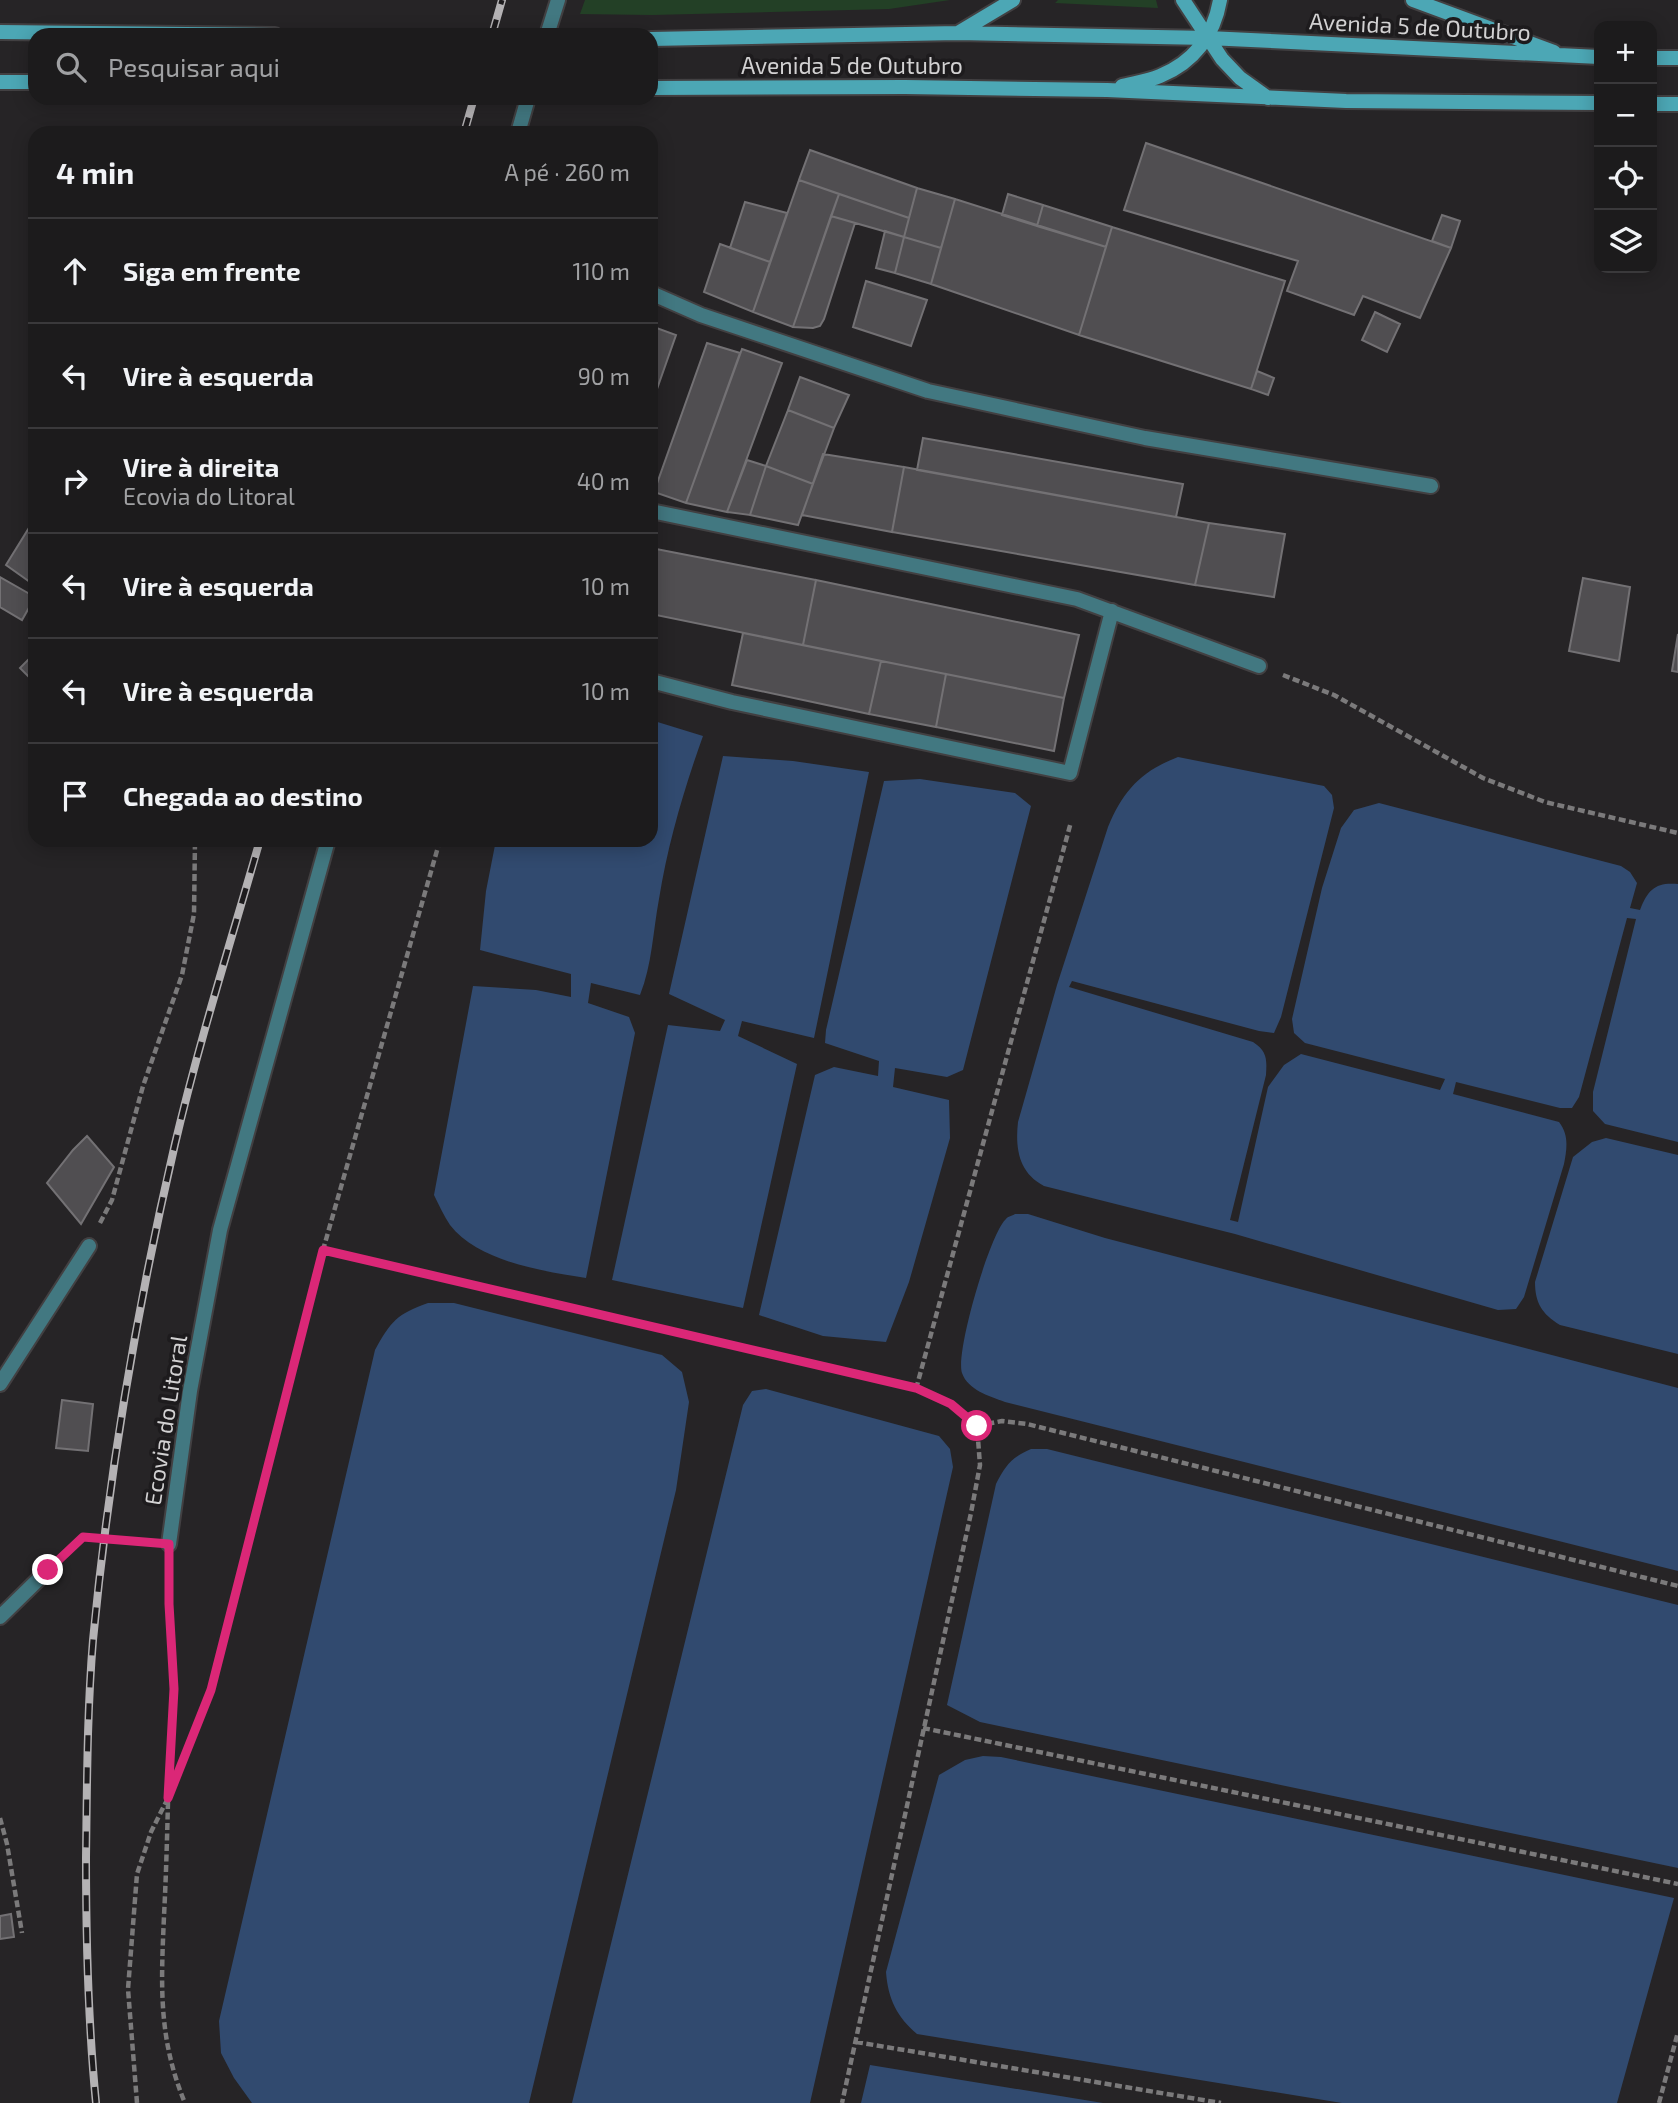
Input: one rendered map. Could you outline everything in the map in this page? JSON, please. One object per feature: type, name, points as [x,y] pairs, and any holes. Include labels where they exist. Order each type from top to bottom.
[{"type":"main road","points":[[958,33],[1013,0]]},
{"type":"main road","points":[[1182,0],[1222,59],[1240,78],[1268,97]]},
{"type":"main road","points":[[1107,90],[1160,76],[1187,60],[1208,38],[1220,0]]},
{"type":"main road","points":[[1413,0],[1569,57]]},
{"type":"main road","points":[[0,32],[28,32]]},
{"type":"main road","name":"Avenida 5 de Outubro","points":[[658,39],[958,33],[1208,38],[1594,57]]},
{"type":"main road","points":[[1657,58],[1678,58]]},
{"type":"main road","points":[[0,82],[28,82]]},
{"type":"main road","name":"Avenida 5 de Outubro","points":[[658,88],[1107,90],[1346,101],[1594,103]]},
{"type":"main road","points":[[1657,104],[1678,104]]},
{"type":"street","points":[[549,28],[558,0]]},
{"type":"street","points":[[520,126],[526,105]]},
{"type":"street","points":[[658,296],[701,315],[928,391],[1145,438],[1431,486]]},
{"type":"street","points":[[658,512],[1077,598],[1259,666]]},
{"type":"street","points":[[658,683],[732,702],[1070,773],[1112,611]]},
{"type":"street","name":"Ecovia do Litoral","points":[[169,1544],[190,1391],[220,1230],[326,847]]},
{"type":"street","points":[[0,1384],[89,1246]]},
{"type":"street","points":[[0,1617],[48,1570]]},
{"type":"path","points":[[1259,666],[1334,695],[1495,783],[1545,802],[1678,833]]},
{"type":"path","points":[[916,1388],[1071,822]]},
{"type":"path","points":[[89,1246],[112,1200],[143,1086],[183,975],[194,914],[195,847]]},
{"type":"path","points":[[137,2103],[128,1989],[137,1874],[151,1832],[168,1798],[211,1690],[323,1250],[438,847]]},
{"type":"path","points":[[323,1250],[916,1388],[951,1404],[977,1426],[980,1465],[842,2103]]},
{"type":"path","points":[[977,1426],[1002,1422],[1027,1424],[1678,1586]]},
{"type":"path","points":[[48,1570],[83,1537],[169,1544],[174,1689],[161,1971],[162,2014],[170,2058],[185,2103]]},
{"type":"path","points":[[923,1728],[1678,1884]]},
{"type":"path","points":[[0,1818],[22,1933]]},
{"type":"path","points":[[1659,2103],[1678,2032]]},
{"type":"path","points":[[856,2042],[1220,2103]]},
{"type":"green space","points":[[585,0],[950,0],[889,9],[652,15],[580,14]]},
{"type":"green space","points":[[1058,0],[1156,0],[1158,8],[1055,3]]},
{"type":"water","points":[[658,722],[703,736],[672,837],[650,960],[640,995],[591,983],[588,1003],[629,1017],[635,1033],[586,1278],[513,1263],[477,1248],[462,1238],[450,1225],[434,1195],[473,986],[536,990],[571,997],[571,974],[480,950],[486,891],[495,847],[658,847]]},
{"type":"water","points":[[723,756],[793,761],[869,772],[814,1038],[742,1021],[738,1036],[797,1064],[743,1308],[612,1280],[668,1025],[720,1031],[725,1020],[669,994]]},
{"type":"water","points":[[1178,757],[1324,786],[1332,795],[1334,808],[1281,1017],[1274,1033],[1072,981],[1069,987],[1253,1042],[1264,1052],[1266,1075],[1230,1220],[1238,1222],[1268,1087],[1284,1065],[1301,1054],[1440,1090],[1445,1079],[1305,1043],[1294,1033],[1292,1019],[1322,888],[1341,828],[1354,810],[1379,803],[1621,866],[1630,872],[1637,883],[1630,908],[1640,910],[1646,897],[1658,886],[1678,884],[1678,1142],[1605,1124],[1593,1111],[1593,1092],[1636,919],[1627,918],[1579,1097],[1572,1108],[1560,1108],[1456,1082],[1453,1094],[1559,1122],[1566,1137],[1564,1164],[1524,1297],[1516,1309],[1498,1310],[1235,1234],[1044,1186],[1024,1167],[1018,1151],[1018,1122],[1057,985],[1108,827],[1120,803],[1135,784],[1154,769]]},
{"type":"water","points":[[920,779],[1015,793],[1031,806],[963,1070],[947,1077],[895,1068],[893,1087],[949,1100],[950,1138],[909,1282],[886,1342],[823,1336],[759,1315],[815,1075],[834,1067],[878,1076],[879,1061],[825,1043],[826,1030],[884,781]]},
{"type":"water","points":[[1606,1138],[1678,1155],[1678,1354],[1560,1325],[1548,1317],[1536,1296],[1535,1282],[1573,1157],[1592,1142]]},
{"type":"water","points":[[1015,1214],[1028,1214],[1105,1238],[1678,1388],[1678,1571],[1005,1402],[980,1392],[969,1384],[962,1373],[964,1342],[975,1294],[991,1246],[1006,1219]]},
{"type":"water","points":[[428,1303],[454,1303],[662,1355],[682,1372],[689,1402],[676,1490],[529,2103],[252,2103],[234,2078],[221,2053],[219,2021],[375,1350],[396,1320]]},
{"type":"water","points":[[766,1389],[939,1436],[950,1449],[953,1467],[810,2103],[572,2103],[743,1405],[752,1391]]},
{"type":"water","points":[[1031,1449],[1047,1449],[1678,1605],[1678,1868],[980,1722],[947,1705],[996,1484],[1010,1463]]},
{"type":"water","points":[[983,1756],[1001,1757],[1674,1898],[1617,2103],[1342,2103],[917,2034],[895,2007],[886,1972],[939,1775],[965,1760]]},
{"type":"water","points":[[870,2065],[1103,2103],[861,2103]]},
{"type":"building","points":[[1146,143],[1451,248],[1420,318],[1363,296],[1354,315],[1287,291],[1298,261],[1124,210]]},
{"type":"building","points":[[810,150],[917,188],[909,218],[799,180]]},
{"type":"building","points":[[799,180],[839,194],[793,327],[753,312]]},
{"type":"building","points":[[917,188],[955,199],[941,248],[904,237]]},
{"type":"building","points":[[839,194],[909,218],[904,237],[831,216]]},
{"type":"building","points":[[1008,194],[1043,205],[1037,226],[1002,215]]},
{"type":"building","points":[[955,199],[1106,247],[1079,335],[931,284]]},
{"type":"building","points":[[745,202],[787,213],[770,262],[730,248]]},
{"type":"building","points":[[1043,205],[1112,227],[1106,247],[1037,226]]},
{"type":"building","points":[[1442,215],[1460,221],[1451,248],[1432,241]]},
{"type":"building","points":[[831,216],[855,223],[824,319],[820,326],[813,328],[793,327]]},
{"type":"building","points":[[1112,227],[1285,281],[1251,389],[1079,335]]},
{"type":"building","points":[[885,231],[904,237],[895,273],[876,268]]},
{"type":"building","points":[[904,237],[941,248],[931,284],[895,273]]},
{"type":"building","points":[[720,244],[770,262],[753,312],[704,292]]},
{"type":"building","points":[[866,281],[927,300],[911,346],[853,327]]},
{"type":"building","points":[[1375,312],[1400,324],[1387,352],[1362,340]]},
{"type":"building","points":[[658,329],[676,335],[658,386]]},
{"type":"building","points":[[707,343],[740,353],[686,503],[658,493],[658,481]]},
{"type":"building","points":[[742,349],[782,363],[727,512],[686,503]]},
{"type":"building","points":[[1257,371],[1274,378],[1268,395],[1251,389]]},
{"type":"building","points":[[800,377],[849,395],[834,428],[788,410]]},
{"type":"building","points":[[788,410],[834,428],[813,484],[766,466]]},
{"type":"building","points":[[923,438],[1183,484],[1176,517],[917,470]]},
{"type":"building","points":[[823,454],[904,467],[892,532],[802,515]]},
{"type":"building","points":[[747,460],[766,466],[750,515],[727,512]]},
{"type":"building","points":[[766,466],[813,484],[798,525],[750,515]]},
{"type":"building","points":[[904,467],[1209,523],[1195,585],[892,532]]},
{"type":"building","points":[[1209,523],[1285,534],[1274,597],[1195,585]]},
{"type":"building","points":[[28,529],[28,581],[6,565]]},
{"type":"building","points":[[658,549],[816,580],[803,645],[658,615]]},
{"type":"building","points":[[0,577],[28,593],[28,609],[22,620],[0,607]]},
{"type":"building","points":[[1583,578],[1630,587],[1619,661],[1569,651]]},
{"type":"building","points":[[816,580],[1079,635],[1064,698],[803,645]]},
{"type":"building","points":[[743,633],[881,661],[869,714],[732,685]]},
{"type":"building","points":[[1678,634],[1678,672],[1672,671]]},
{"type":"building","points":[[28,660],[28,676],[20,668]]},
{"type":"building","points":[[881,661],[946,674],[936,727],[869,714]]},
{"type":"building","points":[[946,674],[1064,698],[1054,751],[936,727]]},
{"type":"building","points":[[87,1136],[114,1167],[81,1224],[47,1183]]},
{"type":"building","points":[[62,1400],[93,1404],[88,1451],[56,1448]]},
{"type":"building","points":[[11,1914],[14,1937],[0,1939],[0,1916]]},
{"type":"railway","points":[[494,28],[502,0]]},
{"type":"railway","points":[[466,126],[472,105]]},
{"type":"railway","points":[[96,2103],[87,1950],[87,1776],[93,1640],[107,1515],[148,1267],[175,1144],[258,847]]},
{"type":"route","points":[[48,1570],[83,1537],[169,1544],[174,1689],[168,1798],[211,1690],[323,1250],[916,1388],[951,1404],[977,1426]]}]
